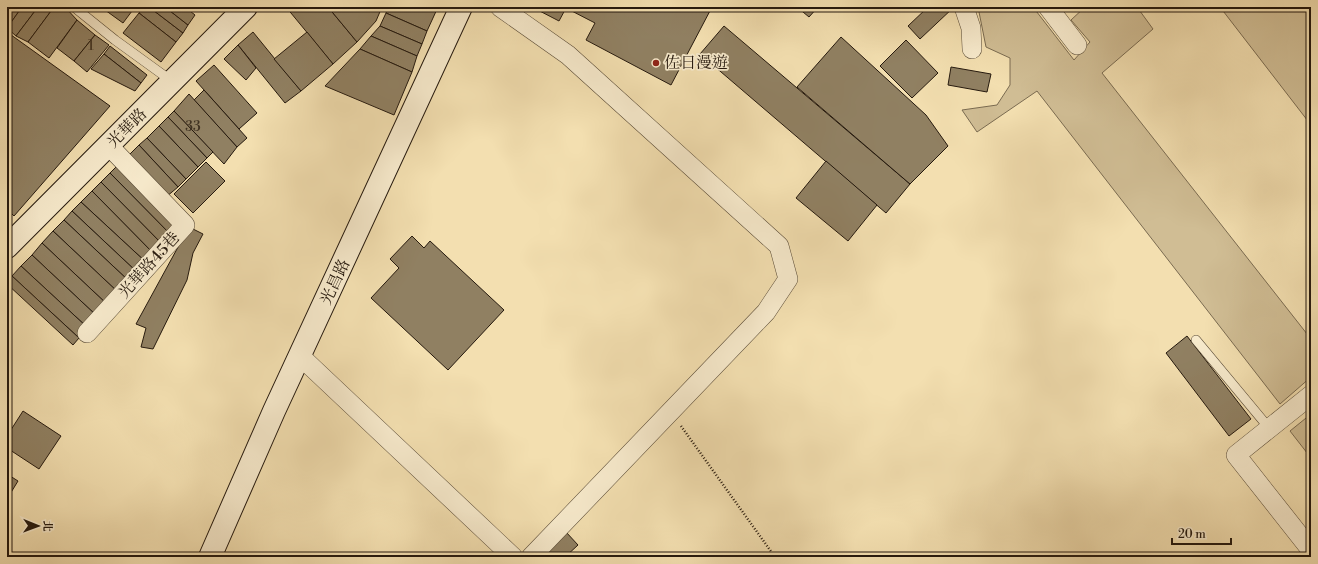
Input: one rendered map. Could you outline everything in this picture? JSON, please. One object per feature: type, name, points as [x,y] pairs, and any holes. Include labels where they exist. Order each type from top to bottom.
[{"type":"street","name":"光華路","points":[[7,247],[246,7]]},
{"type":"street","name":"光昌路","points":[[210,557],[300,356],[461,7]]},
{"type":"street","points":[[500,7],[568,55],[778,246],[788,279],[766,312],[530,557]]},
{"type":"street","points":[[964,7],[971,28],[972,49]]},
{"type":"street","points":[[1048,7],[1077,44]]},
{"type":"street","name":"光華路45巷","points":[[87,333],[186,225],[109,146]]},
{"type":"street","points":[[300,356],[513,557]]},
{"type":"street","points":[[1311,395],[1236,455],[1311,550]]},
{"type":"lane","points":[[74,7],[115,40],[173,82]]},
{"type":"lane","points":[[1196,340],[1269,428]]},
{"type":"path","points":[[671,411],[775,557]]},
{"type":"shaded area","points":[[978,7],[1033,7],[1074,60],[1090,42],[1071,20],[1085,7],[1137,7],[1153,29],[1102,73],[1311,339],[1311,377],[1280,404],[1037,91],[977,132],[962,110],[997,105],[1010,85],[1010,58],[986,47]]},
{"type":"shaded area","points":[[1220,7],[1311,7],[1311,125]]},
{"type":"shaded area","points":[[1311,414],[1311,458],[1290,431]]},
{"type":"building","points":[[7,7],[22,7],[7,28]]},
{"type":"building","points":[[22,7],[38,7],[16,36],[7,28]]},
{"type":"building","points":[[38,7],[54,7],[28,42],[16,36]]},
{"type":"building","points":[[54,7],[65,7],[77,20],[49,58],[28,42]]},
{"type":"building","points":[[107,7],[135,7],[123,23],[105,10]]},
{"type":"building","points":[[143,7],[149,7],[183,33],[176,42],[139,13]]},
{"type":"building","points":[[149,7],[165,7],[188,25],[183,33]]},
{"type":"building","points":[[165,7],[185,7],[195,15],[188,25]]},
{"type":"building","points":[[286,7],[328,7],[357,42],[333,64]]},
{"type":"building","points":[[328,7],[382,7],[376,21],[357,42]]},
{"type":"building","points":[[388,7],[438,7],[427,31],[386,13]]},
{"type":"building","name":"佐日漫遊","points":[[532,7],[712,7],[671,85],[586,40],[595,23],[566,8],[559,21]]},
{"type":"building","points":[[797,7],[818,7],[809,17]]},
{"type":"building","points":[[928,7],[954,7],[920,39],[908,26]]},
{"type":"building","points":[[139,13],[176,42],[161,62],[123,33]]},
{"type":"building","points":[[386,13],[427,31],[422,44],[380,26]]},
{"type":"building","points":[[77,20],[95,35],[74,61],[57,48]]},
{"type":"building","points":[[380,26],[422,44],[417,56],[371,36]]},
{"type":"building","points":[[724,26],[910,184],[886,213],[700,54]]},
{"type":"building","points":[[7,32],[110,106],[14,216],[7,209]]},
{"type":"building","points":[[253,32],[301,91],[285,103],[238,45]]},
{"type":"building","points":[[307,32],[333,64],[301,91],[274,59]]},
{"type":"building","points":[[95,35],[109,45],[87,72],[74,61]]},
{"type":"building","points":[[371,36],[417,56],[412,72],[360,49]]},
{"type":"building","points":[[841,37],[926,115],[948,146],[910,184],[797,87]]},
{"type":"building","points":[[906,40],[938,73],[912,98],[880,66]]},
{"type":"building","points":[[238,45],[256,68],[246,80],[224,59]]},
{"type":"building","points":[[110,46],[147,75],[141,83],[104,54]]},
{"type":"building","points":[[360,49],[412,72],[394,115],[325,86]]},
{"type":"building","points":[[104,54],[141,83],[135,91],[91,69]]},
{"type":"building","points":[[214,65],[257,113],[239,129],[196,81]]},
{"type":"building","points":[[951,67],[991,74],[987,92],[948,85]]},
{"type":"building","points":[[204,90],[247,138],[237,147],[194,100]]},
{"type":"building","points":[[189,94],[237,147],[224,164],[174,111]]},
{"type":"building","points":[[174,111],[213,152],[207,158],[168,117]]},
{"type":"building","points":[[168,117],[207,158],[198,167],[159,126]]},
{"type":"building","points":[[159,126],[198,167],[186,179],[147,138]]},
{"type":"building","points":[[147,138],[186,179],[178,187],[139,145]]},
{"type":"building","points":[[139,145],[178,187],[166,197],[126,158]]},
{"type":"building","points":[[826,161],[877,205],[848,241],[796,198]]},
{"type":"building","points":[[206,162],[225,181],[193,213],[174,194]]},
{"type":"building","points":[[118,165],[179,227],[171,235],[110,173]]},
{"type":"building","points":[[110,173],[171,235],[162,244],[101,182]]},
{"type":"building","points":[[101,182],[162,244],[153,253],[92,191]]},
{"type":"building","points":[[92,191],[153,253],[148,264],[81,202]]},
{"type":"building","points":[[81,202],[148,264],[138,273],[72,211]]},
{"type":"building","points":[[72,211],[138,273],[130,282],[64,220]]},
{"type":"building","points":[[64,220],[130,282],[120,294],[53,231]]},
{"type":"building","points":[[189,227],[203,234],[193,253],[187,280],[153,349],[141,347],[146,328],[136,324]]},
{"type":"building","points":[[53,231],[120,294],[109,306],[42,243]]},
{"type":"building","points":[[412,236],[424,248],[430,241],[504,310],[448,370],[371,298],[399,268],[390,259]]},
{"type":"building","points":[[42,243],[109,306],[98,317],[32,255]]},
{"type":"building","points":[[32,255],[98,317],[88,328],[21,266]]},
{"type":"building","points":[[21,266],[88,328],[79,338],[12,276]]},
{"type":"building","points":[[12,276],[79,338],[73,345],[7,284],[7,281]]},
{"type":"building","points":[[1187,336],[1251,419],[1229,436],[1166,353]]},
{"type":"building","points":[[23,411],[61,436],[39,469],[7,448],[7,436]]},
{"type":"building","points":[[7,474],[18,481],[7,499]]},
{"type":"building","points":[[566,532],[578,545],[565,557],[541,557]]},
{"type":"place","name":"佐日漫遊","points":[[656,63]]}]
